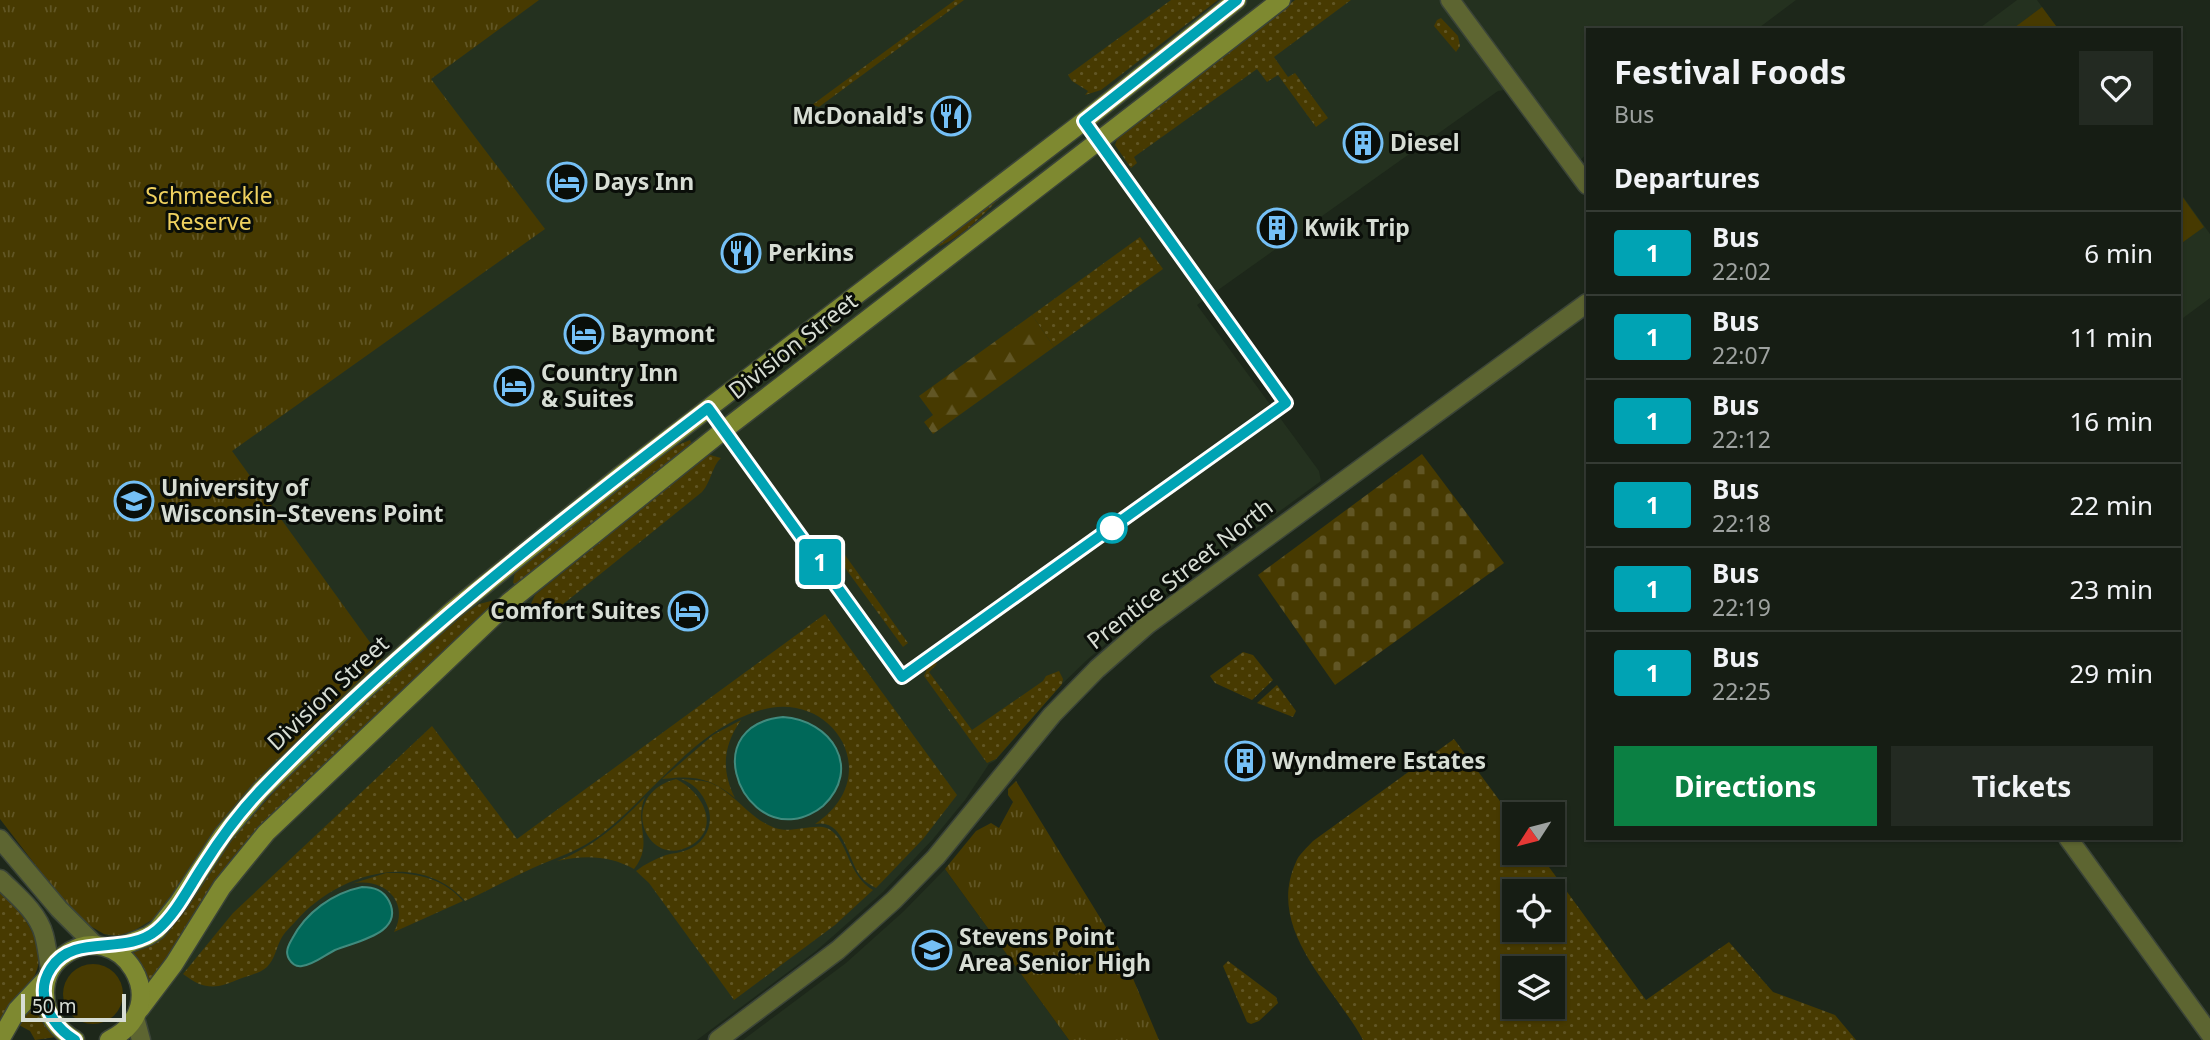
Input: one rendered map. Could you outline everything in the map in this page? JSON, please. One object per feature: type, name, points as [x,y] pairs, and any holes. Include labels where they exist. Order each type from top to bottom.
[{"type":"main road","name":"Division Street","points":[[48,973],[65,955],[75,950],[124,945],[157,930],[223,835],[261,790],[361,693],[453,610],[621,475],[1084,121],[1237,0]]},
{"type":"main road","name":"Division Street","points":[[109,1040],[124,1032],[138,1014],[174,964],[222,887],[266,833],[509,602],[724,430],[1281,0]]},
{"type":"main road","points":[[101,946],[122,956],[136,974],[142,996],[138,1014]]},
{"type":"main road","points":[[0,1040],[17,1010],[48,973]]},
{"type":"main road","points":[[48,973],[45,993],[50,1016],[57,1026],[75,1040]]},
{"type":"street","points":[[1450,0],[1586,184]]},
{"type":"street","name":"Prentice Street North","points":[[718,1040],[838,950],[894,900],[936,857],[1052,715],[1097,669],[1147,625],[1586,304]]},
{"type":"street","points":[[0,839],[59,909],[101,946]]},
{"type":"street","points":[[2069,840],[2210,1034]]},
{"type":"street","points":[[0,879],[24,902],[40,925],[46,944],[48,973]]},
{"type":"street","points":[[138,1014],[141,1040]]},
{"type":"shaded area","points":[[0,0],[1796,0],[1759,28],[1586,28],[1586,155],[1580,160],[1525,87],[1498,91],[1197,305],[1319,471],[1321,481],[1154,603],[1088,659],[1062,684],[995,761],[989,764],[965,800],[933,839],[883,892],[816,951],[697,1040],[149,1040],[145,1020],[149,1006],[147,981],[130,956],[104,934]],"holes":[[[246,792],[253,792],[170,894]]]},
{"type":"shaded area","points":[[2017,0],[2037,0],[2058,28],[1980,28]]},
{"type":"shaded area","points":[[2181,194],[2210,234],[2210,298],[2181,320]]},
{"type":"shaded area","name":"Stevens Point Area Senior High","points":[[945,869],[1069,1040],[743,1040],[846,963],[904,911]]},
{"type":"green space","name":"Schmeeckle Reserve","points":[[0,0],[539,0],[431,79],[545,229],[232,451],[382,659],[253,792],[178,885],[155,918],[118,936],[104,934],[85,923],[67,906],[0,819]]},
{"type":"green space","points":[[955,0],[964,0],[819,107],[812,105]]},
{"type":"green space","points":[[1171,0],[1218,0],[1101,90],[1085,95],[1088,91],[1072,81],[1068,75]]},
{"type":"green space","points":[[1295,0],[1351,0],[1274,57],[1288,77],[1295,73],[1328,118],[1316,127],[1278,75],[1267,82],[1257,69],[1134,157],[1137,163],[1131,168],[1115,145],[1118,137]]},
{"type":"green space","points":[[2042,7],[2058,28],[2014,28]]},
{"type":"green space","points":[[1441,18],[1458,36],[1460,46],[1456,52],[1434,26]]},
{"type":"green space","points":[[1009,189],[959,235],[940,246],[937,244]]},
{"type":"green space","points":[[2181,195],[2204,227],[2181,244]]},
{"type":"green space","points":[[1140,237],[1163,269],[1054,347],[1032,315]]},
{"type":"green space","points":[[1032,315],[1054,347],[933,434],[924,422],[933,415],[919,396]]},
{"type":"green space","points":[[690,440],[692,444],[533,573],[516,584],[513,583],[515,572],[520,566],[671,448]]},
{"type":"green space","points":[[1422,454],[1504,563],[1335,685],[1258,575]]},
{"type":"green space","points":[[710,455],[721,458],[702,492],[541,622],[533,614],[530,606],[535,595]]},
{"type":"green space","points":[[845,555],[908,643],[903,647],[837,557]]},
{"type":"green space","points":[[491,601],[496,605],[361,728],[232,858],[149,986],[143,967],[129,953],[148,947],[167,934],[229,842],[295,769],[381,686],[465,613],[479,604]]},
{"type":"green space","points":[[825,614],[957,795],[923,839],[876,888],[865,881],[857,871],[839,834],[825,824],[815,824],[836,804],[847,783],[849,761],[842,741],[829,724],[810,712],[787,707],[761,710],[736,719],[714,732],[675,765],[619,820],[592,841],[465,901],[446,885],[424,875],[401,872],[354,880],[312,905],[285,932],[272,961],[261,971],[226,984],[212,986],[199,984],[183,974],[233,913],[432,726],[517,839]]},
{"type":"green space","points":[[1243,652],[1253,655],[1273,680],[1252,700],[1215,683],[1210,676]]},
{"type":"green space","points":[[935,662],[937,664],[929,672],[972,730],[1043,681],[1046,676],[1059,671],[1063,679],[1062,684],[996,759],[987,763],[924,676]]},
{"type":"green space","points":[[1277,685],[1296,711],[1293,717],[1257,703]]},
{"type":"green space","points":[[741,720],[730,739],[726,758],[730,788],[735,798],[710,782],[684,777],[662,779],[713,735]]},
{"type":"green space","points":[[1454,739],[1502,804],[1502,865],[1547,865],[1558,879],[1502,879],[1502,942],[1565,942],[1565,889],[1646,1000],[1729,942],[1773,992],[1835,1015],[1856,1040],[1363,1040],[1307,956],[1296,934],[1289,911],[1289,887],[1301,854],[1313,841]]},
{"type":"green space","points":[[676,779],[700,800],[707,820],[700,838],[690,846],[674,851],[661,848],[650,840],[644,828],[642,814],[647,800],[658,787]]},
{"type":"green space","points":[[681,779],[708,782],[717,786],[757,818],[775,828],[829,829],[841,841],[858,876],[873,890],[835,925],[734,1000],[649,883],[636,871],[658,858],[694,847],[707,832],[710,819],[705,800],[697,789]]},
{"type":"green space","points":[[1016,781],[1123,955],[1159,1040],[1069,1040],[945,869],[976,831],[991,823],[999,828],[1013,802],[1008,795],[1008,789]]},
{"type":"green space","points":[[645,797],[641,816],[643,851],[634,869],[615,861],[596,858],[557,861],[570,856],[604,834]]},
{"type":"green space","points":[[386,873],[428,878],[447,887],[463,901],[394,932],[399,910],[390,893],[373,884],[351,884]]},
{"type":"green space","points":[[0,890],[32,931],[39,956],[38,968],[32,980],[0,1024]]},
{"type":"green space","points":[[1228,961],[1276,997],[1278,1003],[1259,1021],[1251,1024],[1247,1022],[1223,966]]},
{"type":"green space","points":[[87,964],[99,964],[118,977],[123,994],[121,1006],[110,1019],[99,1024],[87,1024],[68,1011],[63,1000],[63,988],[76,969]]},
{"type":"green space","points":[[36,999],[43,1023],[56,1037],[35,1040],[30,1031],[17,1024]]},
{"type":"water","points":[[783,717],[800,720],[827,736],[836,748],[841,762],[835,791],[823,806],[794,819],[774,817],[757,807],[744,792],[736,774],[735,755],[742,737],[758,724]]},
{"type":"water","points":[[362,887],[378,890],[389,901],[392,912],[385,928],[310,964],[293,964],[288,956],[288,949],[305,920],[331,899]]},
{"type":"bus line","name":"1","points":[[75,1040],[57,1026],[46,1005],[45,993],[50,968],[65,955],[82,947],[124,945],[157,930],[236,818],[261,790],[361,693],[453,610],[708,408],[902,677],[1286,403],[1084,121],[1237,0]]},
{"type":"place","name":"McDonald's","points":[[951,116]]},
{"type":"place","name":"Diesel","points":[[1363,143]]},
{"type":"place","name":"Days Inn","points":[[567,182]]},
{"type":"place","name":"Kwik Trip","points":[[1277,228]]},
{"type":"place","name":"Perkins","points":[[741,253]]},
{"type":"place","name":"Baymont","points":[[584,334]]},
{"type":"place","name":"Country Inn & Suites","points":[[514,386]]},
{"type":"place","name":"University of Wisconsin–Stevens Point","points":[[134,501]]},
{"type":"place","name":"Comfort Suites","points":[[688,611]]},
{"type":"place","name":"Wyndmere Estates","points":[[1245,761]]},
{"type":"place","name":"Stevens Point Area Senior High","points":[[932,950]]}]
